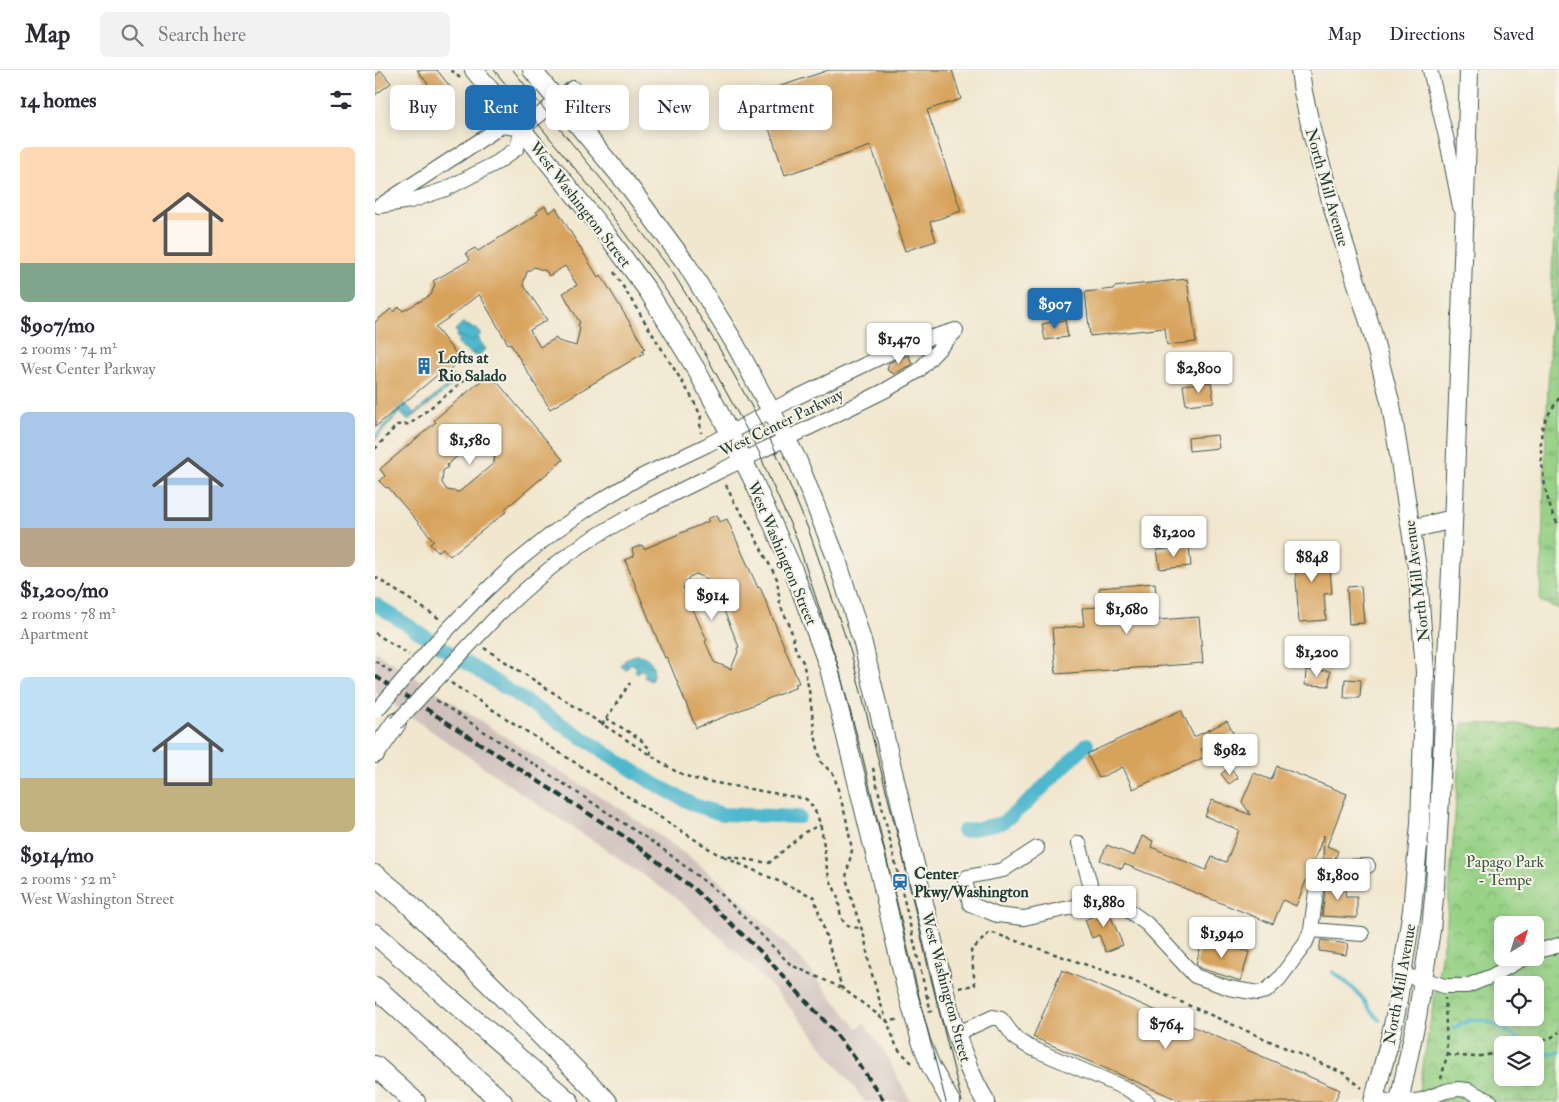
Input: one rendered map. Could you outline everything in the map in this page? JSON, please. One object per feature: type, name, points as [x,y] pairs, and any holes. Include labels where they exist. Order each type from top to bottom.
[{"type":"highway","points":[[375,753],[396,723]]},
{"type":"highway","points":[[375,866],[403,898],[607,1102]]},
{"type":"highway","points":[[375,875],[403,898]]},
{"type":"highway","points":[[375,934],[569,1102]]},
{"type":"highway","points":[[375,987],[502,1102]]},
{"type":"highway","points":[[375,1066],[415,1102]]},
{"type":"main road","name":"West Washington Street","points":[[532,70],[546,86]]},
{"type":"main road","name":"North Mill Avenue","points":[[1300,70],[1312,133],[1335,215],[1371,328],[1391,405],[1417,574],[1425,672],[1419,840],[1412,910],[1403,976],[1388,1047],[1374,1100]]},
{"type":"main road","name":"North Mill Avenue","points":[[1399,1102],[1417,1017],[1431,930],[1435,886],[1453,519],[1469,70]]},
{"type":"main road","name":"West Washington Street","points":[[469,76],[478,85]]},
{"type":"main road","name":"West Washington Street","points":[[524,130],[607,234],[648,292],[696,370],[743,460],[794,572],[829,668],[916,1024],[931,1068],[951,1102]]},
{"type":"main road","name":"West Washington Street","points":[[583,130],[631,189],[687,265],[734,342],[797,459],[837,560],[861,636],[956,1034],[971,1075],[986,1102]]},
{"type":"main road","points":[[1411,529],[1453,519]]},
{"type":"street","points":[[1430,70],[1447,141],[1464,235]]},
{"type":"street","points":[[536,118],[546,110]]},
{"type":"street","points":[[376,206],[496,130]]},
{"type":"street","points":[[376,206],[410,201],[446,189],[477,174],[517,148],[523,130]]},
{"type":"street","name":"West Center Parkway","points":[[375,740],[396,723],[498,615],[541,576],[581,546],[644,509],[886,390],[918,371],[956,330],[906,345],[771,410],[642,476],[577,516],[513,565],[475,601],[431,646],[376,711]]},
{"type":"street","points":[[1079,842],[1093,895]]},
{"type":"street","points":[[1037,848],[1003,870],[965,878],[970,904],[997,914],[1024,918],[1078,906],[1083,893],[1113,899],[1147,924],[1195,976],[1229,988],[1258,993],[1267,991],[1279,979],[1305,944],[1311,930],[1319,868],[1368,866]]},
{"type":"street","points":[[1311,930],[1362,934]]},
{"type":"street","points":[[1544,949],[1559,945]]},
{"type":"street","points":[[1403,976],[1444,986],[1467,986],[1492,976],[1510,966]]},
{"type":"street","points":[[956,1034],[993,1017],[1001,1019],[1016,1039],[1029,1047],[1127,1089],[1148,1102]]},
{"type":"street","points":[[1406,1102],[1422,1100],[1457,1089],[1468,1090],[1491,1102]]},
{"type":"street","points":[[1374,1100],[1394,1102]]},
{"type":"path","points":[[451,70],[469,76]]},
{"type":"path","points":[[611,266],[691,396],[701,416],[701,433]]},
{"type":"path","points":[[375,449],[397,425],[410,424],[465,380]]},
{"type":"path","points":[[1559,398],[1543,424],[1541,441],[1542,465],[1547,496],[1555,520],[1559,524]]},
{"type":"path","points":[[726,485],[777,579],[781,605],[790,626],[795,651],[803,662],[820,757],[823,765],[834,775],[851,838],[852,850],[846,877],[869,964],[897,1048],[917,1068]]},
{"type":"path","points":[[375,577],[445,623]]},
{"type":"path","points":[[375,633],[415,659]]},
{"type":"path","points":[[477,643],[675,771],[694,779],[802,797],[808,802],[820,824],[824,838],[828,874],[838,898],[841,917],[849,926],[861,928]]},
{"type":"path","points":[[375,661],[399,677]]},
{"type":"path","points":[[447,680],[719,855],[814,897],[843,988]]},
{"type":"path","points":[[602,725],[630,683]]},
{"type":"path","points":[[431,697],[660,847],[722,895],[791,965],[843,988],[888,1022]]},
{"type":"path","points":[[606,718],[640,739],[651,750],[650,755]]},
{"type":"path","points":[[873,768],[931,1011],[928,1012]]},
{"type":"path","points":[[719,855],[769,863],[805,832],[820,824]]},
{"type":"path","points":[[955,989],[975,984],[971,951],[990,932],[1131,980],[1345,1074],[1374,1100]]},
{"type":"path","points":[[927,997],[931,996]]},
{"type":"path","points":[[1433,1097],[1444,1074],[1448,1050],[1446,1005]]},
{"type":"path","points":[[888,1022],[905,1018]]},
{"type":"path","points":[[1544,1039],[1559,1032]]},
{"type":"path","points":[[1447,1055],[1475,1057],[1494,1054]]},
{"type":"shaded area","points":[[375,651],[523,749],[619,808],[710,873],[742,901],[802,960],[857,1028],[864,1023],[886,1055],[911,1102],[865,1102],[813,1034],[771,986],[704,922],[673,896],[375,692]]},
{"type":"green space","points":[[1559,169],[1559,609],[1540,601],[1555,198]]},
{"type":"green space","name":"Papago Park - Tempe","points":[[1462,723],[1559,725],[1559,1102],[1417,1102],[1447,921]]},
{"type":"water","points":[[464,322],[473,329],[475,327],[481,334],[477,337],[486,349],[477,357],[462,348],[457,342],[459,340],[456,336],[458,334],[455,330]]},
{"type":"water","points":[[453,375],[458,381],[408,421],[400,412],[375,440],[375,436],[404,403],[415,413],[450,383],[447,381]]},
{"type":"water","points":[[635,655],[649,659],[654,671],[651,681],[644,677],[646,673],[640,669],[638,673],[635,671],[637,667],[631,663],[626,670],[621,666],[626,659]]},
{"type":"building","points":[[417,70],[437,70],[449,85],[429,85]]},
{"type":"building","points":[[829,70],[952,70],[961,99],[927,110],[961,211],[930,222],[936,241],[905,251],[898,231],[900,230],[871,146],[785,175],[769,130],[832,130],[832,85],[784,85]]},
{"type":"building","points":[[381,71],[391,83],[375,95],[375,76]]},
{"type":"building","points":[[545,206],[549,213],[556,208],[598,277],[601,275],[645,348],[642,351],[644,353],[550,409],[510,343],[508,344],[479,294],[435,327],[461,360],[443,375],[441,372],[375,427],[375,322],[391,309],[394,312],[399,307],[403,311],[431,295],[435,284],[433,281],[470,260],[466,253],[475,248],[478,251],[538,214],[536,212]],"holes":[[[565,266],[577,285],[563,293],[580,323],[578,324],[580,328],[576,346],[558,341],[556,338],[540,347],[530,330],[547,320],[523,284],[527,272],[534,267],[546,271],[549,276]]]},
{"type":"building","points":[[1187,279],[1196,342],[1167,345],[1165,328],[1090,336],[1085,292]]},
{"type":"building","points":[[1065,320],[1068,337],[1045,340],[1042,324]]},
{"type":"building","points":[[908,355],[912,364],[894,374],[887,370],[889,363]]},
{"type":"building","points":[[488,375],[490,378],[493,377],[563,460],[505,509],[507,511],[450,556],[443,548],[438,552],[430,544],[434,541],[388,487],[386,488],[379,481],[385,476],[380,469],[436,422],[434,420]],"holes":[[[473,443],[474,445],[477,443],[496,444],[494,463],[459,492],[447,490],[442,483],[443,471],[448,467],[447,465]]]},
{"type":"building","points":[[1211,382],[1214,402],[1186,405],[1183,385]]},
{"type":"building","points":[[1217,435],[1219,448],[1189,451],[1188,438]]},
{"type":"building","points":[[717,515],[720,522],[727,519],[758,588],[760,587],[799,683],[795,684],[797,687],[696,728],[625,560],[634,556],[632,549],[642,545],[644,549],[709,521],[707,519]],"holes":[[[696,574],[708,579],[710,585],[713,584],[739,647],[737,648],[738,652],[731,669],[714,662],[705,641],[707,640],[683,588],[689,577]]]},
{"type":"building","points":[[1189,546],[1191,566],[1160,569],[1157,550]]},
{"type":"building","points":[[1323,546],[1324,559],[1329,558],[1332,593],[1324,594],[1326,620],[1299,622],[1295,548]]},
{"type":"building","points":[[1155,583],[1158,620],[1199,617],[1203,663],[1056,674],[1052,628],[1084,626],[1082,608],[1101,607],[1099,588]]},
{"type":"building","points":[[1361,586],[1364,623],[1349,624],[1347,587]]},
{"type":"building","points":[[1306,670],[1330,671],[1329,686],[1305,685]]},
{"type":"building","points":[[1345,679],[1361,680],[1360,698],[1344,698]]},
{"type":"building","points":[[1181,710],[1194,737],[1227,721],[1233,733],[1201,749],[1205,757],[1133,789],[1123,767],[1099,778],[1087,754]]},
{"type":"building","points":[[1277,766],[1347,794],[1327,846],[1338,851],[1335,859],[1323,859],[1324,835],[1296,906],[1283,900],[1273,924],[1124,864],[1122,869],[1100,860],[1107,845],[1134,856],[1142,836],[1153,841],[1151,847],[1206,870],[1212,857],[1226,862],[1239,830],[1205,816],[1212,800],[1251,815],[1242,802],[1254,773],[1271,780]]},
{"type":"building","points":[[1230,767],[1238,778],[1229,784],[1221,774]]},
{"type":"building","points":[[1327,876],[1339,876],[1339,889],[1346,889],[1345,897],[1357,897],[1357,918],[1322,916]]},
{"type":"building","points":[[1099,905],[1104,906],[1106,911],[1108,910],[1123,945],[1106,952],[1099,935],[1092,938],[1085,920],[1094,916],[1091,909]]},
{"type":"building","points":[[1203,938],[1249,952],[1241,981],[1200,968],[1196,964]]},
{"type":"building","points":[[1321,940],[1348,944],[1346,955],[1319,951]]},
{"type":"building","points":[[1062,970],[1340,1090],[1334,1102],[1183,1102],[1033,1037]]},
{"type":"waterway","points":[[375,604],[651,782],[694,805],[722,814],[799,817]]},
{"type":"waterway","points":[[963,831],[1002,823],[1026,804],[1087,744]]},
{"type":"waterway","points":[[1333,972],[1356,991],[1380,1020]]},
{"type":"waterway","points":[[1453,1028],[1471,1020],[1478,1020],[1493,1024],[1513,1036]]},
{"type":"waterway","points":[[1544,1052],[1559,1052]]},
{"type":"tram line","points":[[494,70],[595,193],[661,283],[685,318],[759,452],[796,537],[836,659],[862,754],[946,1102]]},
{"type":"tram line","points":[[513,70],[607,186],[673,273],[719,348],[773,445],[809,531],[851,653],[902,853],[962,1102]]},
{"type":"railway","points":[[375,676],[625,837],[694,889],[760,951],[831,1028],[885,1102]]},
{"type":"place","name":"Lofts at Rio Salado","points":[[424,366]]},
{"type":"place","name":"Center Pkwy/Washington","points":[[900,882]]}]
